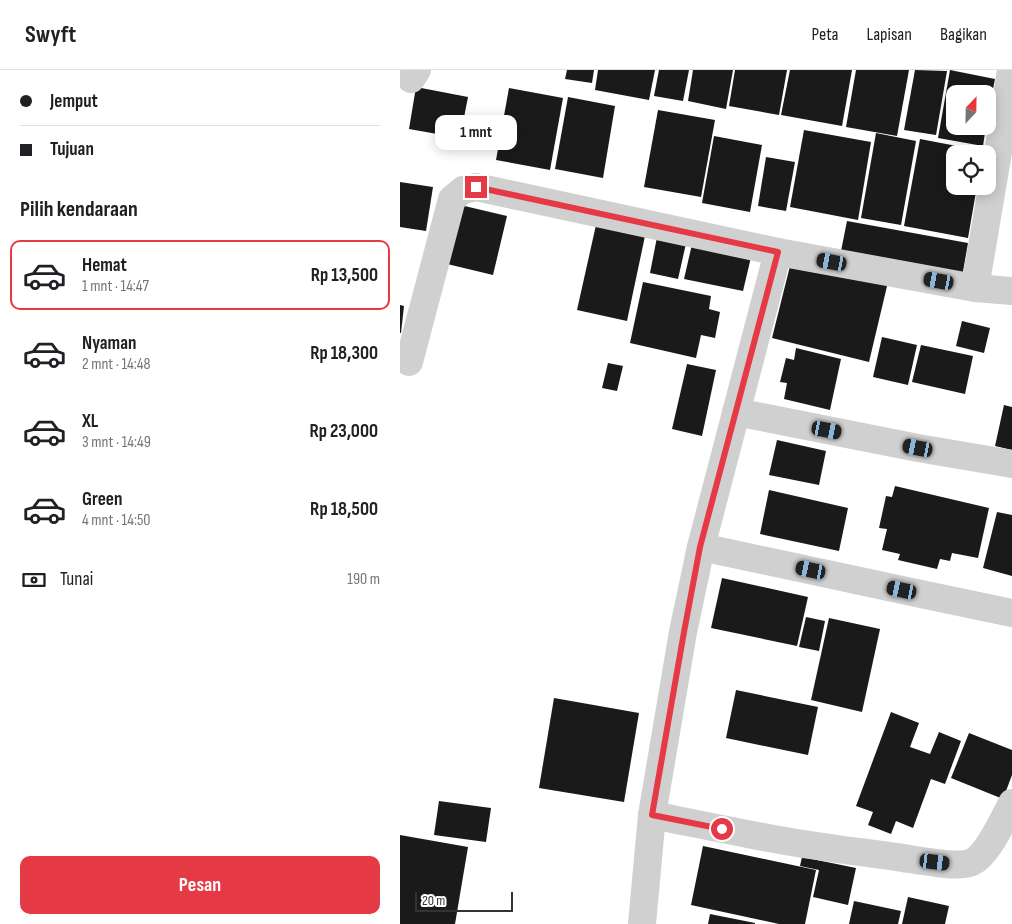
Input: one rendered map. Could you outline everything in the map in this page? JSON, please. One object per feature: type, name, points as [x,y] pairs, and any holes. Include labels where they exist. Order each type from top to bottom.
[{"type":"street","points":[[975,288],[1011,70]]},
{"type":"street","points":[[409,362],[452,199],[463,190],[476,187],[778,252],[975,288],[1012,291]]},
{"type":"street","points":[[642,924],[652,815],[700,547],[778,252]]},
{"type":"street","points":[[736,412],[918,448],[1012,464]]},
{"type":"street","points":[[700,547],[1012,613]]},
{"type":"street","points":[[652,815],[792,842],[922,861],[962,864],[972,863],[980,857],[1012,803]]},
{"type":"building","points":[[567,70],[594,70],[592,83],[565,79]]},
{"type":"building","points":[[598,70],[655,70],[649,100],[595,90]]},
{"type":"building","points":[[659,70],[689,70],[683,101],[654,96]]},
{"type":"building","points":[[693,70],[733,70],[726,109],[688,101]]},
{"type":"building","points":[[735,70],[787,70],[779,115],[729,106]]},
{"type":"building","points":[[790,70],[852,70],[842,126],[781,115]]},
{"type":"building","points":[[856,70],[909,70],[897,136],[846,127]]},
{"type":"building","points":[[915,70],[947,71],[936,135],[904,130]]},
{"type":"building","points":[[950,70],[995,79],[994,85],[947,85]]},
{"type":"building","points":[[416,87],[468,97],[460,138],[409,129]]},
{"type":"building","points":[[509,88],[563,98],[550,170],[496,160]]},
{"type":"building","points":[[946,93],[946,135],[985,135],[983,145],[938,138]]},
{"type":"building","points":[[568,97],[615,106],[603,178],[555,169]]},
{"type":"building","points":[[658,110],[715,120],[701,197],[644,187]]},
{"type":"building","points":[[804,130],[871,142],[858,220],[790,207]]},
{"type":"building","points":[[876,133],[916,141],[901,225],[861,218]]},
{"type":"building","points":[[714,136],[762,145],[750,212],[702,203]]},
{"type":"building","points":[[920,139],[952,145],[946,145],[946,195],[975,195],[968,238],[904,226]]},
{"type":"building","points":[[766,157],[795,162],[786,211],[758,206]]},
{"type":"building","points":[[400,182],[433,187],[426,231],[400,227]]},
{"type":"building","points":[[456,204],[507,216],[493,275],[443,263]]},
{"type":"building","points":[[847,221],[968,243],[961,283],[839,261]]},
{"type":"building","points":[[596,225],[645,236],[627,321],[577,310]]},
{"type":"building","points":[[658,232],[687,239],[678,279],[650,273]]},
{"type":"building","points":[[693,240],[752,253],[743,291],[684,279]]},
{"type":"building","points":[[792,258],[888,282],[869,362],[772,338]]},
{"type":"building","points":[[643,282],[711,296],[709,309],[720,312],[715,338],[701,335],[696,358],[630,343]]},
{"type":"building","points":[[400,305],[404,306],[401,333],[400,333]]},
{"type":"building","points":[[962,321],[990,328],[984,353],[956,346]]},
{"type":"building","points":[[882,337],[917,345],[908,385],[873,377]]},
{"type":"building","points":[[921,345],[973,356],[965,394],[912,382]]},
{"type":"building","points":[[796,348],[841,359],[830,410],[784,399],[787,383],[780,382],[786,358],[794,360]]},
{"type":"building","points":[[608,363],[623,366],[617,391],[602,388]]},
{"type":"building","points":[[687,364],[716,370],[702,436],[672,429]]},
{"type":"building","points":[[1004,405],[1012,407],[1012,450],[995,446]]},
{"type":"building","points":[[777,440],[826,451],[819,485],[769,475]]},
{"type":"building","points":[[895,486],[989,508],[978,558],[952,553],[950,561],[940,559],[937,569],[898,560],[900,554],[882,550],[887,529],[879,528],[886,496],[892,497]]},
{"type":"building","points":[[769,490],[848,508],[839,551],[760,534]]},
{"type":"building","points":[[997,512],[1012,515],[1012,576],[983,568]]},
{"type":"building","points":[[722,578],[808,597],[797,646],[711,628]]},
{"type":"building","points":[[806,617],[825,621],[819,651],[799,647]]},
{"type":"building","points":[[829,618],[880,629],[862,712],[811,700]]},
{"type":"building","points":[[736,690],[818,707],[808,755],[726,738]]},
{"type":"building","points":[[554,698],[639,713],[624,802],[539,788]]},
{"type":"building","points":[[891,712],[919,723],[910,747],[930,754],[939,732],[961,741],[945,784],[931,779],[913,828],[896,821],[891,834],[868,825],[873,812],[856,806]]},
{"type":"building","points":[[969,733],[1012,750],[1012,775],[1003,799],[951,778]]},
{"type":"building","points":[[439,801],[491,808],[486,842],[434,835]]},
{"type":"building","points":[[400,835],[468,847],[455,924],[400,924]]},
{"type":"building","points":[[703,846],[816,870],[805,924],[779,924],[691,905]]},
{"type":"building","points":[[802,857],[856,868],[848,905],[813,897],[819,870],[800,866]]},
{"type":"building","points":[[908,897],[949,906],[945,924],[902,924]]},
{"type":"building","points":[[854,901],[901,911],[898,924],[849,924]]},
{"type":"building","points":[[710,914],[755,923],[755,924],[708,924]]},
{"type":"route","points":[[476,187],[778,252],[700,547],[652,815],[722,829]]}]
